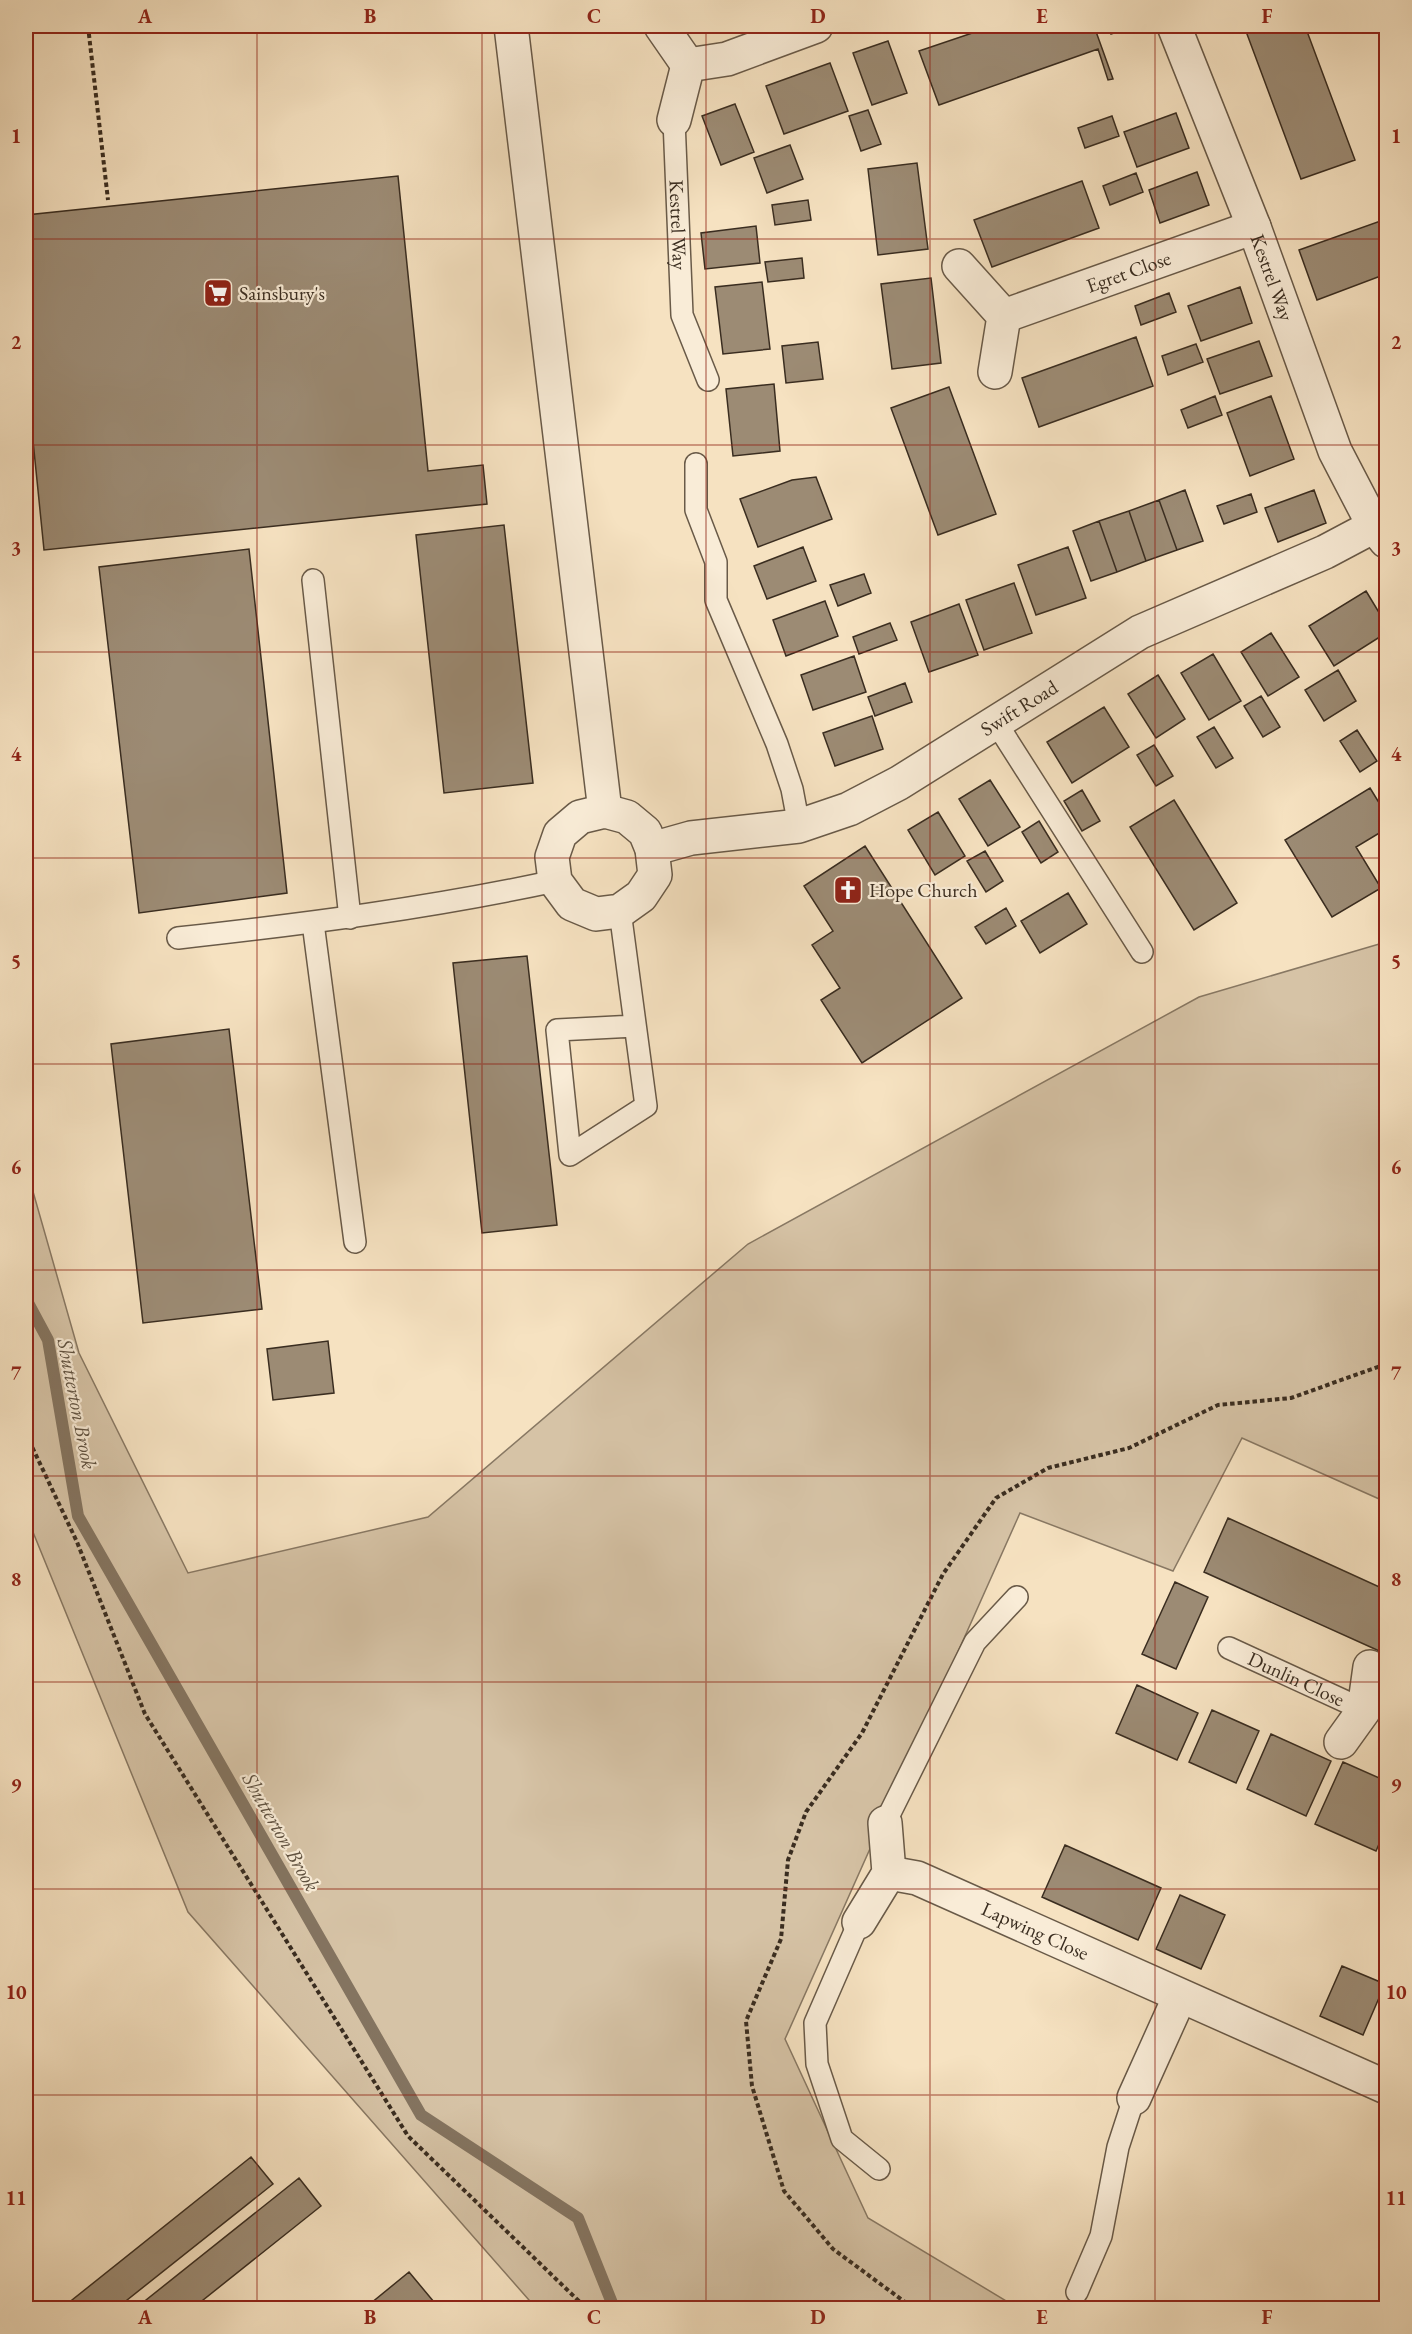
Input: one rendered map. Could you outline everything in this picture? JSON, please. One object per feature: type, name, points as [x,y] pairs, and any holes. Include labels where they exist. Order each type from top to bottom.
[{"type":"street","points":[[511,26],[605,811]]},
{"type":"street","points":[[662,26],[688,65],[727,58],[816,26]]},
{"type":"street","name":"Kestrel Way","points":[[1174,26],[1254,227],[1335,451],[1380,533]]},
{"type":"street","name":"Kestrel Way","points":[[674,120],[688,65]]},
{"type":"street","name":"Egret Close","points":[[1004,316],[1254,227]]},
{"type":"street","points":[[959,266],[1004,316],[994,372]]},
{"type":"street","name":"Swift Road","points":[[652,849],[691,838],[799,826],[849,809],[899,783],[1140,632],[1325,552],[1380,533]]},
{"type":"street","points":[[605,811],[627,817],[645,832],[652,849],[655,875],[641,896],[620,911],[596,914],[572,904],[555,881],[552,857],[560,834],[580,817],[605,811]]},
{"type":"street","name":"Dunlin Close","points":[[1341,1742],[1375,1715],[1370,1667]]},
{"type":"street","points":[[859,1922],[889,1874],[885,1823]]},
{"type":"street","name":"Lapwing Close","points":[[889,1874],[917,1878],[1386,2087]]},
{"type":"street","points":[[1134,2098],[1180,1996]]},
{"type":"lane","name":"Kestrel Way","points":[[674,120],[682,315],[708,380]]},
{"type":"lane","points":[[696,464],[696,510],[716,562],[716,600],[777,744],[792,789],[799,826]]},
{"type":"lane","points":[[313,580],[350,918]]},
{"type":"lane","points":[[995,721],[1142,952]]},
{"type":"lane","points":[[178,938],[350,918],[476,898],[555,881]]},
{"type":"lane","points":[[620,911],[646,1106],[570,1155],[557,1029],[635,1026]]},
{"type":"lane","points":[[313,923],[355,1242]]},
{"type":"lane","points":[[885,1823],[975,1642],[1017,1597]]},
{"type":"lane","name":"Dunlin Close","points":[[1228,1648],[1375,1715]]},
{"type":"lane","points":[[859,1922],[815,2023],[817,2064],[842,2139],[879,2169]]},
{"type":"lane","points":[[1077,2292],[1101,2236],[1118,2147],[1134,2098]]},
{"type":"path","points":[[88,26],[108,200]]},
{"type":"path","points":[[26,1434],[77,1542],[146,1713],[408,2136],[586,2308]]},
{"type":"shaded area","points":[[1386,942],[1386,1502],[1242,1438],[1173,1571],[1020,1513],[785,2039],[868,2218],[1018,2308],[536,2308],[188,1912],[26,1515],[26,1167],[79,1353],[188,1573],[428,1517],[748,1244],[1199,997]]},
{"type":"building","points":[[993,26],[1094,26],[1113,79],[1108,80],[1098,49],[939,105],[919,51]]},
{"type":"building","points":[[1108,26],[1134,26],[1111,34]]},
{"type":"building","points":[[1244,26],[1305,26],[1355,160],[1301,179]]},
{"type":"building","points":[[888,41],[907,93],[872,105],[853,53]]},
{"type":"building","points":[[830,63],[848,111],[784,134],[766,86]]},
{"type":"building","points":[[735,104],[754,152],[721,165],[702,116]]},
{"type":"building","points":[[868,110],[881,144],[861,151],[849,116]]},
{"type":"building","points":[[1176,113],[1189,148],[1137,167],[1124,132]]},
{"type":"building","points":[[1112,116],[1119,136],[1085,148],[1078,128]]},
{"type":"building","points":[[790,145],[803,179],[767,193],[754,158]]},
{"type":"building","points":[[917,163],[928,249],[878,255],[868,169]]},
{"type":"building","points":[[1197,172],[1209,205],[1160,223],[1149,190]]},
{"type":"building","points":[[1136,173],[1143,192],[1110,205],[1103,186]]},
{"type":"building","name":"Sainsbury's","points":[[398,176],[428,471],[483,465],[487,504],[44,550],[26,371],[26,215]]},
{"type":"building","points":[[1082,181],[1099,228],[992,267],[974,220]]},
{"type":"building","points":[[808,200],[811,220],[775,225],[772,205]]},
{"type":"building","points":[[1386,219],[1386,274],[1317,300],[1299,250]]},
{"type":"building","points":[[756,226],[760,263],[705,269],[701,233]]},
{"type":"building","points":[[802,258],[804,278],[768,282],[765,262]]},
{"type":"building","points":[[931,278],[941,363],[892,369],[881,284]]},
{"type":"building","points":[[762,282],[770,349],[723,354],[715,287]]},
{"type":"building","points":[[1240,287],[1252,323],[1201,341],[1188,306]]},
{"type":"building","points":[[1169,293],[1176,312],[1141,325],[1135,306]]},
{"type":"building","points":[[1136,337],[1153,386],[1039,427],[1022,378]]},
{"type":"building","points":[[1259,341],[1272,376],[1220,394],[1207,359]]},
{"type":"building","points":[[818,342],[823,379],[786,383],[782,346]]},
{"type":"building","points":[[1196,344],[1203,362],[1168,375],[1162,356]]},
{"type":"building","points":[[774,384],[780,451],[733,456],[726,389]]},
{"type":"building","points":[[949,387],[996,514],[938,535],[891,408]]},
{"type":"building","points":[[1215,396],[1222,415],[1188,428],[1181,410]]},
{"type":"building","points":[[1271,396],[1294,459],[1250,476],[1227,413]]},
{"type":"building","points":[[816,477],[832,519],[758,547],[740,499],[792,480]]},
{"type":"building","points":[[1185,490],[1203,541],[1177,550],[1159,500]]},
{"type":"building","points":[[1314,490],[1326,523],[1278,542],[1265,508]]},
{"type":"building","points":[[1251,494],[1257,512],[1224,524],[1217,506]]},
{"type":"building","points":[[1159,500],[1177,550],[1146,561],[1129,511]]},
{"type":"building","points":[[1129,511],[1146,561],[1117,572],[1099,521]]},
{"type":"building","points":[[1099,521],[1117,572],[1091,581],[1073,531]]},
{"type":"building","points":[[504,525],[533,783],[444,793],[416,535]]},
{"type":"building","points":[[803,547],[816,581],[767,599],[754,566]]},
{"type":"building","points":[[1068,547],[1086,598],[1036,615],[1018,565]]},
{"type":"building","points":[[249,549],[287,893],[139,913],[99,567]]},
{"type":"building","points":[[864,574],[871,593],[838,606],[830,585]]},
{"type":"building","points":[[1014,583],[1032,633],[984,650],[966,600]]},
{"type":"building","points":[[1366,591],[1386,624],[1386,633],[1334,666],[1309,626]]},
{"type":"building","points":[[825,601],[838,636],[786,656],[773,620]]},
{"type":"building","points":[[959,604],[978,655],[929,672],[911,622]]},
{"type":"building","points":[[890,623],[897,640],[859,654],[853,637]]},
{"type":"building","points":[[1271,633],[1299,677],[1268,696],[1241,652]]},
{"type":"building","points":[[1213,654],[1241,701],[1209,720],[1181,673]]},
{"type":"building","points":[[854,656],[866,692],[813,710],[801,675]]},
{"type":"building","points":[[1338,670],[1356,701],[1324,721],[1305,690]]},
{"type":"building","points":[[1158,675],[1185,719],[1156,738],[1128,694]]},
{"type":"building","points":[[905,683],[912,702],[875,716],[868,697]]},
{"type":"building","points":[[1261,696],[1280,727],[1263,737],[1244,706]]},
{"type":"building","points":[[1104,707],[1129,747],[1072,783],[1047,742]]},
{"type":"building","points":[[872,716],[883,749],[835,766],[823,733]]},
{"type":"building","points":[[1214,727],[1233,758],[1216,768],[1197,737]]},
{"type":"building","points":[[1357,730],[1377,761],[1360,772],[1340,741]]},
{"type":"building","points":[[1154,745],[1173,776],[1156,786],[1137,755]]},
{"type":"building","points":[[990,780],[1020,827],[988,846],[959,799]]},
{"type":"building","points":[[1370,788],[1386,814],[1386,829],[1356,847],[1381,888],[1332,917],[1285,840]]},
{"type":"building","points":[[1082,790],[1100,821],[1082,831],[1064,801]]},
{"type":"building","points":[[1174,800],[1237,903],[1194,930],[1130,827]]},
{"type":"building","points":[[938,812],[965,856],[935,875],[908,830]]},
{"type":"building","points":[[1039,821],[1058,852],[1041,863],[1022,832]]},
{"type":"building","points":[[865,846],[962,998],[862,1063],[821,1000],[840,988],[812,945],[833,931],[804,886]]},
{"type":"building","points":[[985,851],[1003,881],[986,892],[967,861]]},
{"type":"building","points":[[1068,893],[1087,924],[1040,953],[1021,921]]},
{"type":"building","points":[[1006,908],[1016,926],[986,944],[975,927]]},
{"type":"building","points":[[527,956],[557,1225],[482,1233],[453,963]]},
{"type":"building","points":[[229,1029],[262,1309],[143,1323],[111,1044]]},
{"type":"building","points":[[328,1341],[334,1393],[273,1400],[267,1349]]},
{"type":"building","points":[[1228,1518],[1386,1590],[1386,1654],[1204,1572]]},
{"type":"building","points":[[1175,1582],[1208,1597],[1176,1669],[1142,1654]]},
{"type":"building","points":[[1137,1685],[1198,1713],[1177,1760],[1116,1733]]},
{"type":"building","points":[[1212,1710],[1259,1731],[1236,1783],[1189,1762]]},
{"type":"building","points":[[1271,1734],[1331,1761],[1306,1816],[1247,1789]]},
{"type":"building","points":[[1343,1762],[1386,1781],[1386,1828],[1376,1851],[1315,1824]]},
{"type":"building","points":[[1065,1845],[1161,1888],[1138,1940],[1042,1897]]},
{"type":"building","points":[[1180,1895],[1225,1915],[1201,1969],[1156,1949]]},
{"type":"building","points":[[1342,1966],[1385,1984],[1363,2035],[1320,2016]]},
{"type":"building","points":[[251,2157],[273,2184],[117,2308],[62,2308]]},
{"type":"building","points":[[299,2178],[321,2206],[193,2308],[136,2308]]},
{"type":"building","points":[[409,2272],[439,2308],[365,2308]]},
{"type":"waterway","name":"Shutterton Brook","points":[[26,1299],[48,1340],[78,1516],[421,2115],[578,2218],[614,2308]]},
{"type":"place","name":"Sainsbury's","points":[[218,293]]},
{"type":"place","name":"Hope Church","points":[[848,890]]}]
